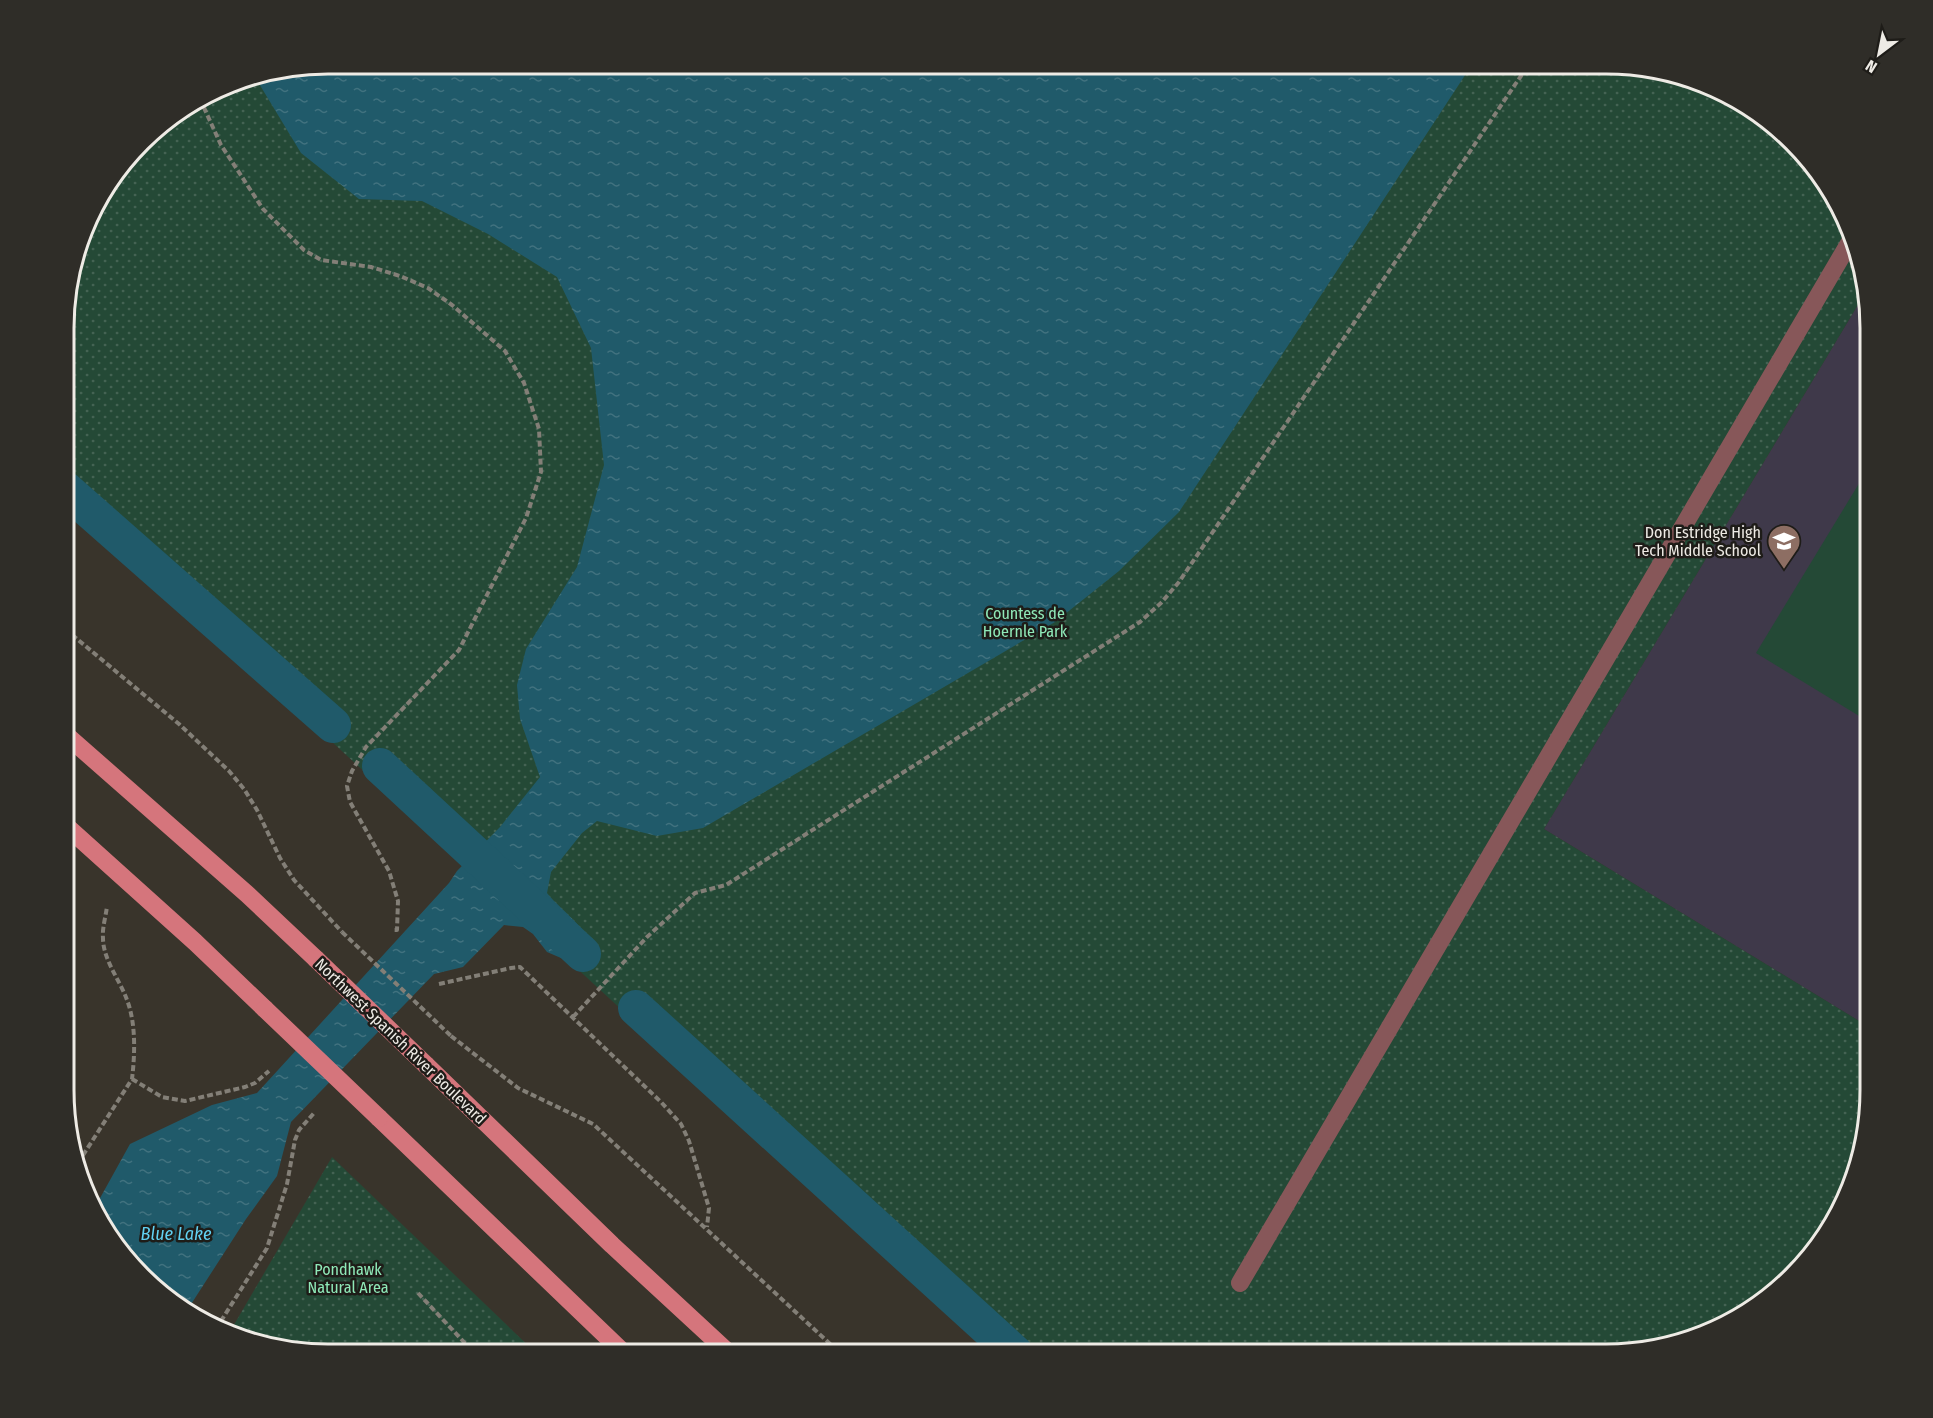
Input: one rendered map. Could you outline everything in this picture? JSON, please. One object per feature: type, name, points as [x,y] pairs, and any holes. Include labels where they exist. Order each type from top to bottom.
[{"type":"main road","name":"Northwest Spanish River Boulevard","points":[[74,742],[247,894],[612,1245],[719,1344]]},
{"type":"main road","points":[[74,833],[187,935],[615,1344]]},
{"type":"lane","points":[[1240,1283],[1847,248]]},
{"type":"path","points":[[573,1017],[647,938],[695,893],[726,885],[1140,622],[1161,603],[1179,582],[1523,74]]},
{"type":"path","points":[[203,107],[221,145],[263,209],[304,250],[321,260],[371,267],[400,276],[428,288],[452,305],[506,351],[524,383],[539,429],[541,471],[526,518],[459,650],[366,747],[352,771],[347,786],[350,802],[389,871],[398,901],[397,930],[394,930]]},
{"type":"path","points":[[74,636],[179,724],[229,771],[257,810],[280,858],[294,880],[342,932],[450,1036],[518,1088],[593,1124],[707,1227],[830,1344]]},
{"type":"path","points":[[82,1157],[132,1079],[134,1065],[132,1020],[127,1000],[109,961],[102,939],[107,906]]},
{"type":"path","points":[[439,984],[520,967],[681,1124],[689,1141],[709,1208],[707,1227]]},
{"type":"path","points":[[132,1079],[162,1097],[185,1101],[245,1087],[255,1083],[269,1071]]},
{"type":"path","points":[[221,1321],[267,1248],[287,1184],[295,1140],[299,1130],[314,1113]]},
{"type":"path","points":[[418,1293],[466,1344]]},
{"type":"shaded area","name":"Don Estridge High Tech Middle School","points":[[1858,304],[1860,1022],[1544,829]]},
{"type":"green space","name":"Countess de Hoernle Park","points":[[311,74],[1622,74],[1655,78],[1687,87],[1747,116],[1785,148],[1817,186],[1846,246],[1855,278],[1858,304],[1544,829],[1860,1022],[1860,1090],[1855,1140],[1840,1188],[1817,1232],[1785,1270],[1747,1302],[1703,1325],[1655,1340],[1622,1344],[983,1344],[74,503],[74,311],[82,262],[93,230],[116,186],[148,148],[186,116],[246,87],[278,78]]},
{"type":"green space","points":[[1860,482],[1860,717],[1756,653]]},
{"type":"green space","name":"Pondhawk Natural Area","points":[[332,1157],[527,1344],[311,1344],[278,1340],[233,1326]]},
{"type":"water","name":"Blue Lake","points":[[311,74],[1466,74],[1179,512],[1119,571],[1055,622],[703,828],[657,836],[597,821],[582,833],[551,872],[547,893],[583,931],[586,938],[586,950],[579,958],[561,958],[547,952],[533,934],[523,927],[504,925],[463,967],[434,974],[291,1122],[277,1176],[246,1219],[191,1305],[160,1281],[137,1258],[116,1232],[99,1200],[130,1144],[212,1105],[257,1093],[449,883],[457,871],[500,827],[540,777],[520,719],[517,685],[526,649],[577,567],[604,465],[591,348],[557,277],[488,234],[422,201],[359,199],[301,153],[259,83]]},
{"type":"waterway","points":[[74,497],[333,725]]},
{"type":"waterway","points":[[380,766],[583,954]]},
{"type":"waterway","points":[[636,1008],[1005,1344]]},
{"type":"place","name":"Don Estridge High Tech Middle School","points":[[1784,570]]}]
